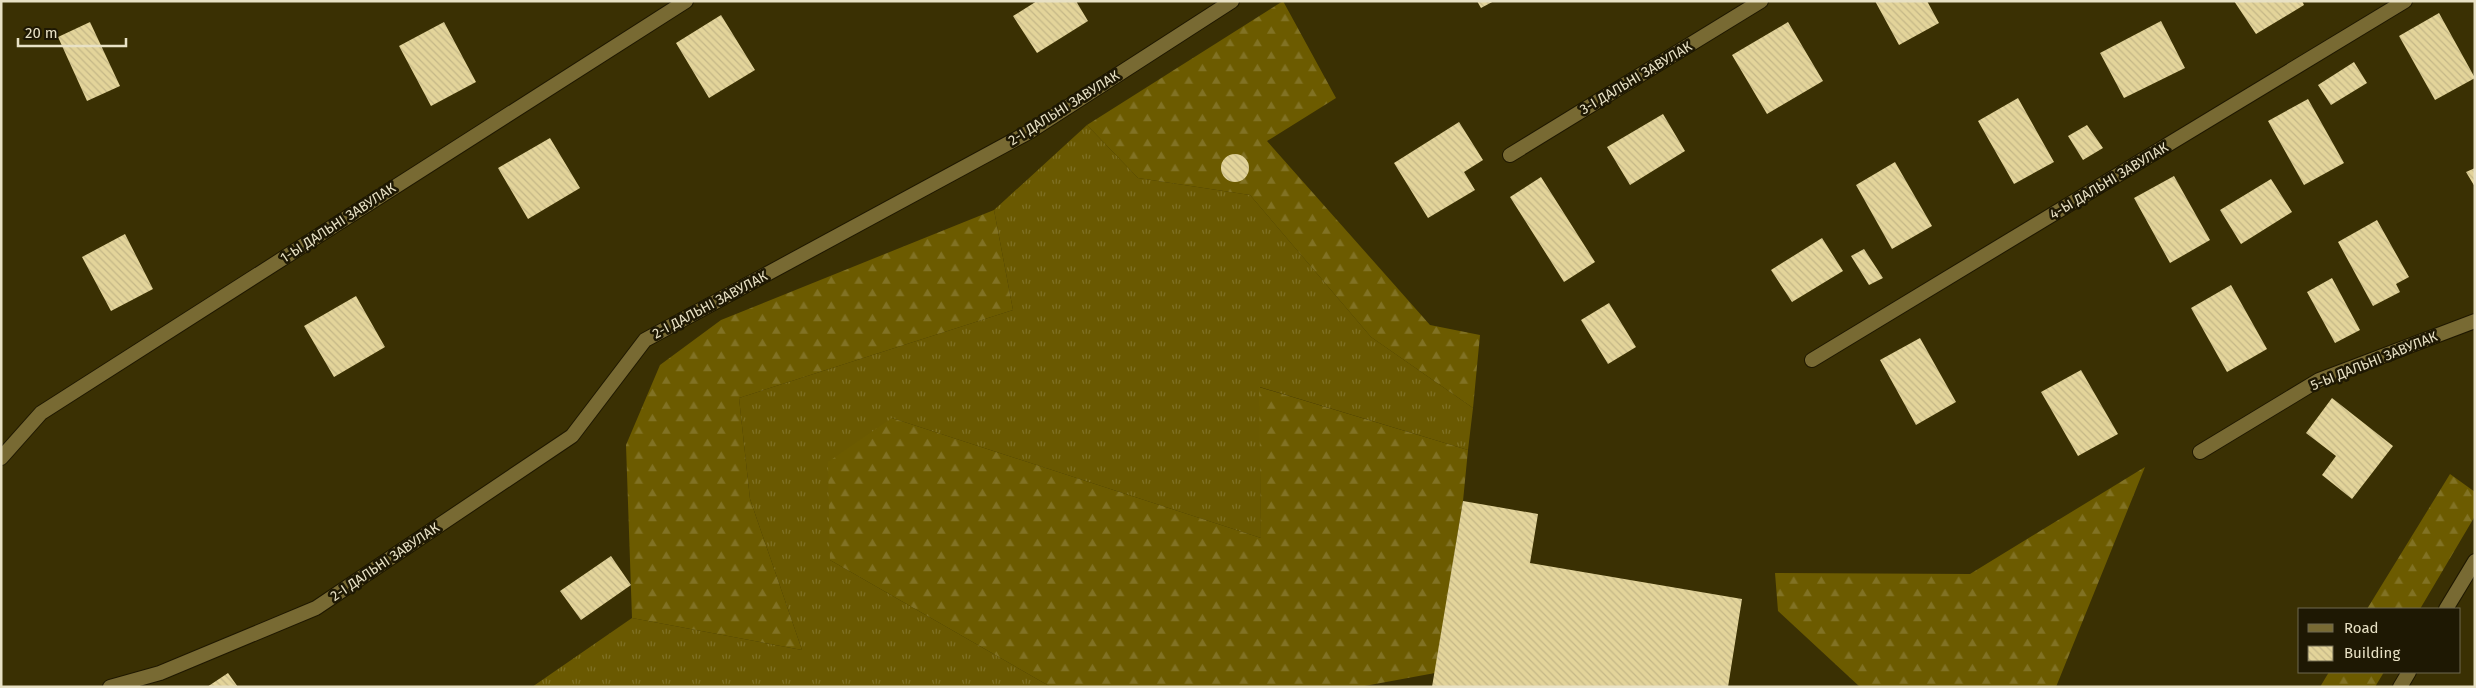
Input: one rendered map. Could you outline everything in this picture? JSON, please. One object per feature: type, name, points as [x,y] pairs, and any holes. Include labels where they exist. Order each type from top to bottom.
[{"type":"street","name":"1-Ы ДАЛЬНІ ЗАВУЛАК","points":[[1,458],[41,413],[686,1]]},
{"type":"street","name":"2-І ДАЛЬНІ ЗАВУЛАК","points":[[110,687],[160,673],[316,608],[572,436],[645,340],[1029,132],[1232,1]]},
{"type":"street","name":"3-І ДАЛЬНІ ЗАВУЛАК","points":[[1510,155],[1761,1]]},
{"type":"street","name":"4-Ы ДАЛЬНІ ЗАВУЛАК","points":[[1812,360],[2405,1]]},
{"type":"street","name":"5-Ы ДАЛЬНІ ЗАВУЛАК","points":[[2200,452],[2319,380],[2475,321]]},
{"type":"street","points":[[2447,608],[2475,560]]},
{"type":"street","points":[[2400,687],[2408,673]]},
{"type":"green space","points":[[1283,1],[1336,98],[1267,141],[1430,325],[1480,335],[1473,408],[1371,337],[1250,195],[1138,178],[1087,125]]},
{"type":"green space","points":[[1087,125],[1138,178],[1250,195],[1371,337],[1473,408],[1468,450],[1260,387],[1261,538],[892,418],[830,560],[1051,687],[532,687],[632,618],[802,650],[750,499],[739,398],[1013,310],[994,210]]},
{"type":"green space","points":[[994,210],[1013,310],[739,398],[750,499],[802,650],[632,618],[626,445],[660,365],[721,320]]},
{"type":"green space","points":[[1259,387],[1468,450],[1463,501],[1435,673],[1359,687],[1051,687],[830,560],[828,462],[892,418],[1261,538]]},
{"type":"green space","points":[[2145,467],[2056,687],[1860,687],[1778,611],[1775,573],[1970,574]]},
{"type":"green space","points":[[2450,474],[2475,492],[2475,516],[2421,608],[2368,608]]},
{"type":"green space","points":[[2328,673],[2383,673],[2375,687],[2320,687]]},
{"type":"building","points":[[1037,1],[1076,1],[1088,21],[1037,53],[1013,16]]},
{"type":"building","points":[[1477,1],[1494,1],[1481,8]]},
{"type":"building","points":[[1875,1],[1927,1],[1939,23],[1899,45]]},
{"type":"building","points":[[2234,1],[2302,1],[2304,5],[2256,34]]},
{"type":"building","points":[[2439,13],[2475,78],[2435,100],[2399,36]]},
{"type":"building","points":[[721,15],[755,70],[709,98],[676,43]]},
{"type":"building","points":[[2161,21],[2185,68],[2124,98],[2100,53]]},
{"type":"building","points":[[90,22],[120,86],[87,101],[58,37]]},
{"type":"building","points":[[444,22],[476,82],[431,106],[399,46]]},
{"type":"building","points":[[1788,22],[1823,81],[1767,114],[1732,55]]},
{"type":"building","points":[[2354,62],[2367,83],[2331,105],[2318,85]]},
{"type":"building","points":[[2018,98],[2054,162],[2014,184],[1978,121]]},
{"type":"building","points":[[2308,99],[2344,163],[2304,185],[2268,121]]},
{"type":"building","points":[[1663,114],[1685,151],[1630,185],[1607,147]]},
{"type":"building","points":[[1459,122],[1483,160],[1464,172],[1475,190],[1428,218],[1394,163]]},
{"type":"building","points":[[2087,125],[2103,148],[2083,160],[2068,136]]},
{"type":"building","points":[[550,138],[580,188],[528,219],[498,168]]},
{"type":"building","points":[[1235,154],[1245,158],[1249,168],[1245,178],[1235,182],[1225,178],[1221,168],[1225,158]]},
{"type":"building","points":[[1895,162],[1932,226],[1892,249],[1856,185]]},
{"type":"building","points":[[2475,168],[2475,187],[2466,172]]},
{"type":"building","points":[[2174,176],[2210,240],[2170,263],[2134,198]]},
{"type":"building","points":[[1541,177],[1595,262],[1564,282],[1510,197]]},
{"type":"building","points":[[2271,179],[2292,212],[2241,244],[2220,210]]},
{"type":"building","points":[[2377,220],[2409,277],[2396,284],[2400,292],[2373,306],[2338,242]]},
{"type":"building","points":[[125,234],[153,289],[111,311],[82,257]]},
{"type":"building","points":[[1822,238],[1843,271],[1792,302],[1771,270]]},
{"type":"building","points":[[1864,249],[1883,278],[1869,285],[1851,256]]},
{"type":"building","points":[[2332,278],[2360,330],[2335,343],[2307,292]]},
{"type":"building","points":[[2231,285],[2267,349],[2227,372],[2191,308]]},
{"type":"building","points":[[356,296],[385,347],[334,377],[304,326]]},
{"type":"building","points":[[1609,303],[1636,347],[1608,364],[1581,320]]},
{"type":"building","points":[[1920,338],[1956,402],[1916,425],[1880,360]]},
{"type":"building","points":[[2081,370],[2118,434],[2078,456],[2041,392]]},
{"type":"building","points":[[2332,398],[2393,446],[2352,499],[2322,475],[2336,456],[2306,433]]},
{"type":"building","points":[[1463,501],[1538,514],[1530,563],[1742,599],[1728,687],[1432,687]]},
{"type":"building","points":[[611,556],[631,585],[581,620],[560,591]]},
{"type":"building","points":[[228,673],[238,687],[207,687]]}]
